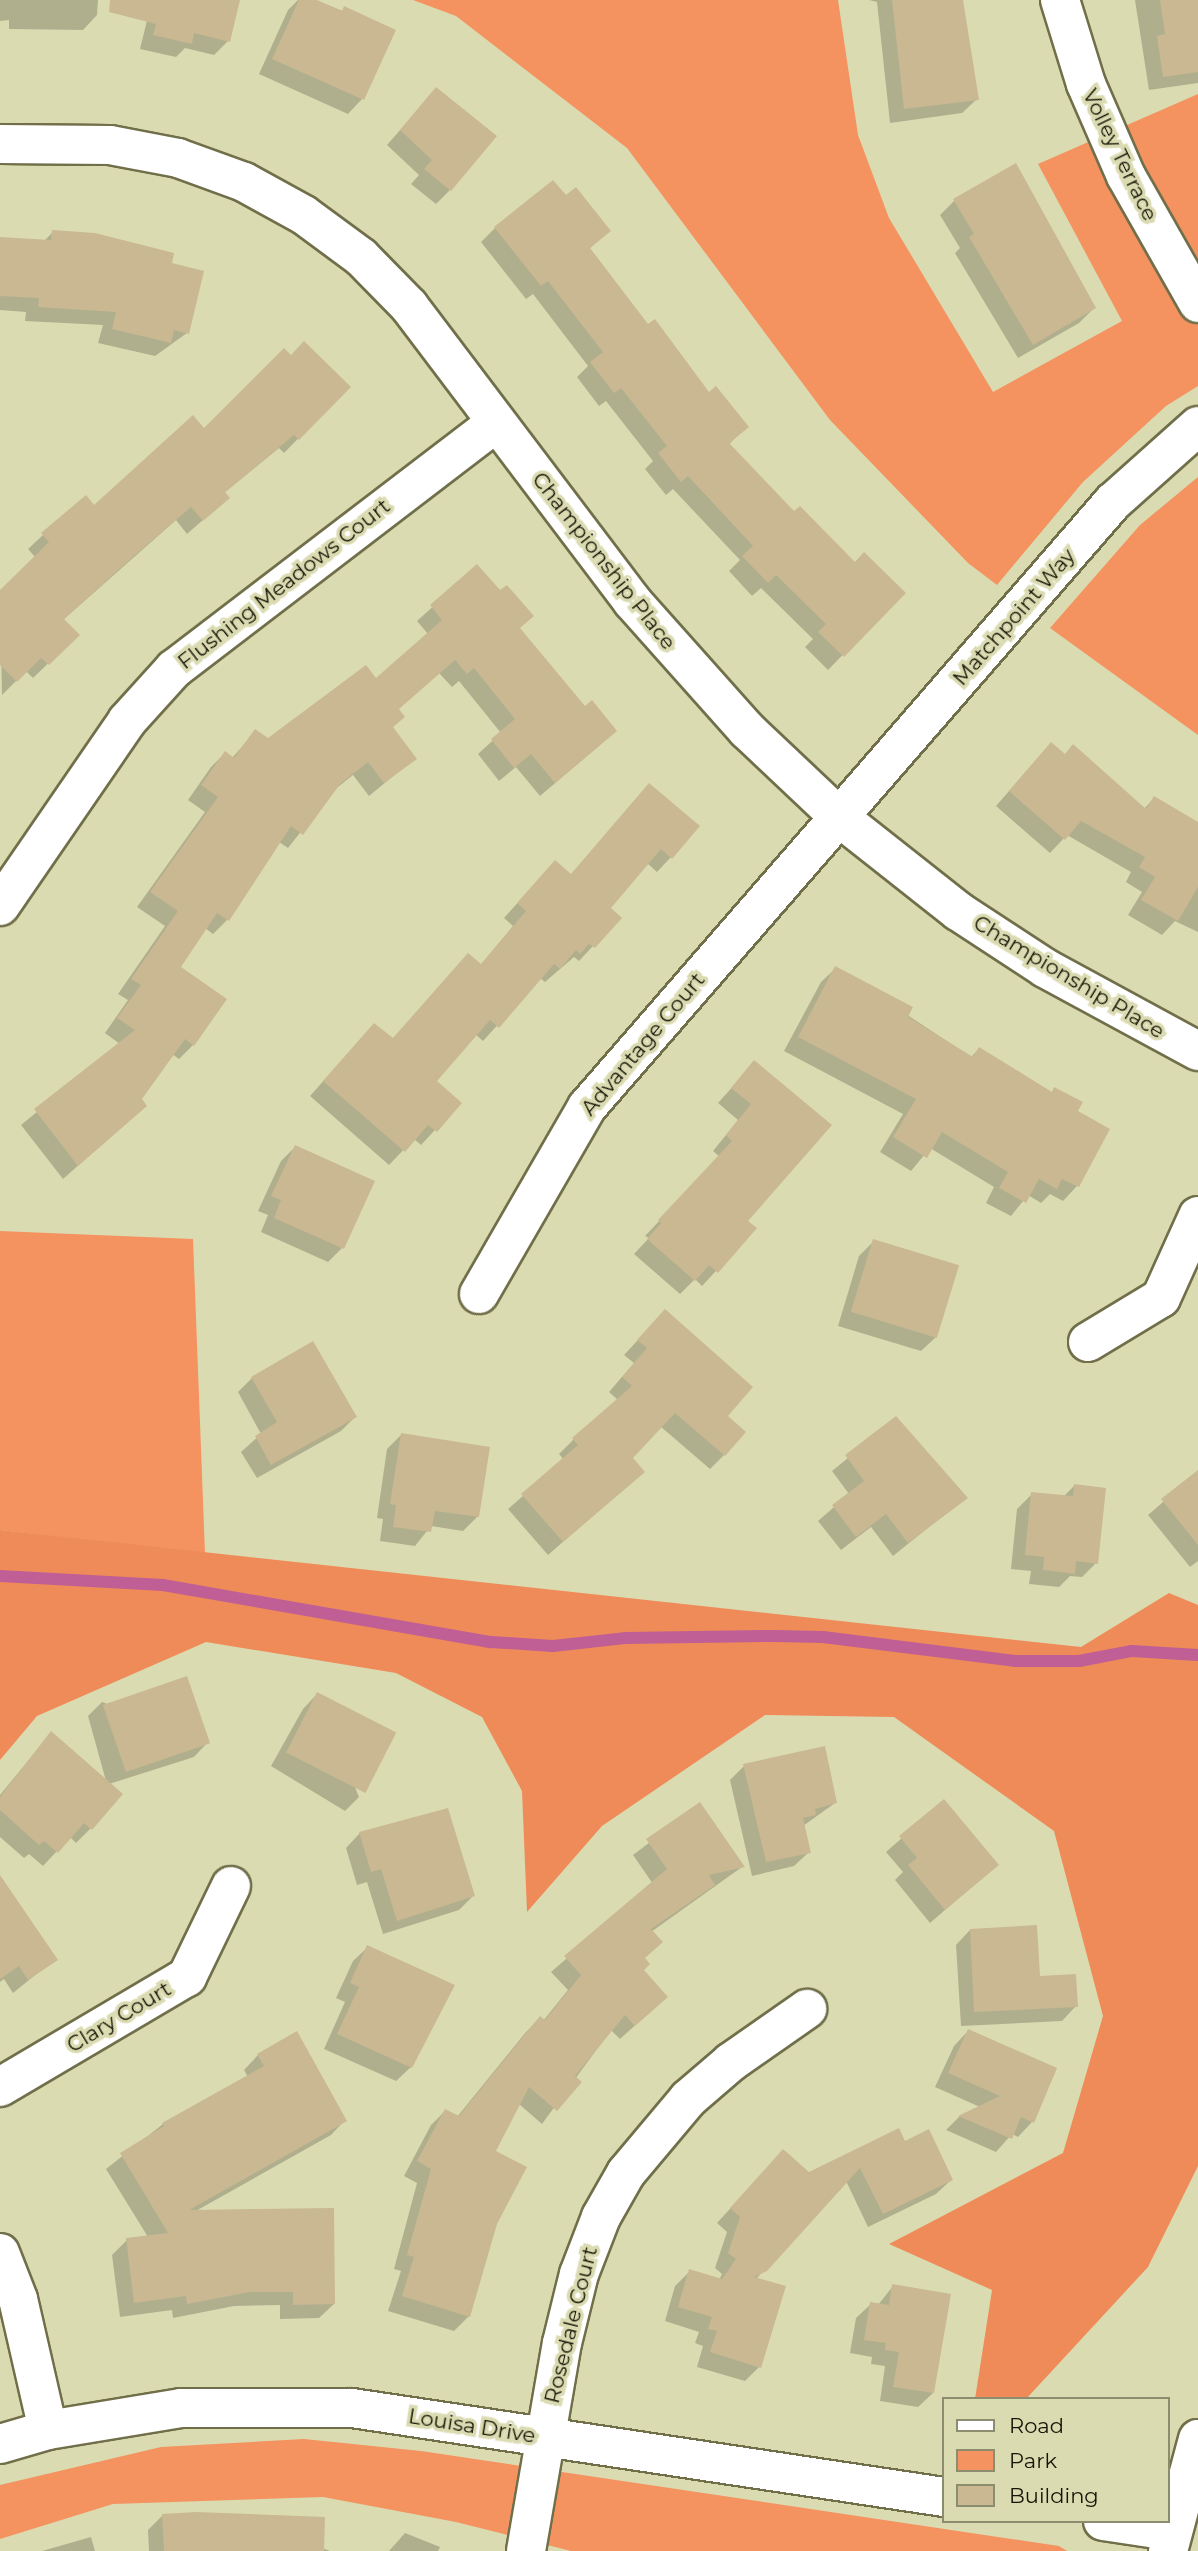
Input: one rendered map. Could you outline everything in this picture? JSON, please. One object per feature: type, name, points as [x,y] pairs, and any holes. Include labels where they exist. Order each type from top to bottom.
[{"type":"street","name":"Volley Terrace","points":[[1060,0],[1086,84],[1126,176],[1198,303]]},
{"type":"street","name":"Championship Place","points":[[0,144],[110,145],[178,158],[244,182],[304,215],[361,257],[409,306],[496,423],[677,654],[747,730],[839,817],[958,911],[1045,968],[1198,1051]]},
{"type":"street","name":"Flushing Meadows Court","points":[[0,906],[127,721],[174,669],[496,423]]},
{"type":"street","name":"Matchpoint Way","points":[[839,817],[1113,502],[1198,426]]},
{"type":"street","name":"Advantage Court","points":[[479,1294],[587,1107],[839,817]]},
{"type":"street","points":[[1088,1342],[1161,1298],[1198,1216]]},
{"type":"street","name":"Clary Court","points":[[0,2087],[187,1977],[231,1886]]},
{"type":"street","name":"Rosedale Court","points":[[526,2551],[543,2437],[579,2274],[601,2217],[626,2172],[688,2099],[731,2062],[807,2009]]},
{"type":"street","points":[[0,2253],[18,2299],[48,2430]]},
{"type":"street","name":"Louisa Drive","points":[[0,2444],[48,2430],[181,2408],[352,2407],[942,2497]]},
{"type":"street","points":[[1110,2523],[1169,2541],[1198,2438]]},
{"type":"green space","points":[[413,0],[838,0],[858,135],[889,218],[993,392],[1122,321],[1038,164],[1198,94],[1198,386],[1166,406],[1083,482],[997,585],[968,563],[830,420],[627,148],[456,16]]},
{"type":"green space","points":[[1198,477],[1198,735],[1050,628],[1140,525]]},
{"type":"green space","points":[[0,1231],[193,1239],[205,1554],[0,1530]]},
{"type":"green space","points":[[304,2439],[421,2451],[1059,2546],[1067,2551],[571,2551],[456,2522],[323,2497],[113,2504],[0,2539],[0,2485],[161,2447]]},
{"type":"shaded area","points":[[0,1530],[1081,1647],[1169,1593],[1198,1605],[1198,2166],[1148,2267],[1028,2397],[975,2397],[992,2290],[889,2244],[1063,2153],[1103,2016],[1054,1831],[894,1717],[765,1715],[602,1826],[527,1912],[522,1791],[482,1717],[396,1673],[206,1642],[37,1716],[0,1760]]},
{"type":"building","points":[[110,0],[240,0],[230,42],[194,33],[192,44],[153,35],[156,24],[109,12]]},
{"type":"building","points":[[299,0],[317,0],[342,11],[344,6],[396,30],[364,100],[272,59]]},
{"type":"building","points":[[892,0],[963,0],[979,100],[904,109]]},
{"type":"building","points":[[1160,0],[1198,0],[1198,72],[1163,77],[1157,36],[1165,34]]},
{"type":"building","points":[[436,87],[497,136],[451,191],[424,169],[432,160],[400,130]]},
{"type":"building","points":[[1016,163],[1096,308],[1033,345],[969,237],[974,234],[953,199]]},
{"type":"building","points":[[553,180],[566,195],[576,187],[611,231],[590,248],[648,324],[655,319],[709,392],[716,386],[749,427],[729,443],[794,511],[800,506],[855,562],[864,552],[906,593],[844,657],[818,632],[826,624],[776,575],[768,583],[742,556],[753,546],[688,476],[681,482],[658,453],[667,446],[621,388],[614,393],[590,362],[603,352],[548,281],[541,286],[494,227]]},
{"type":"building","points":[[52,230],[95,233],[174,253],[172,263],[204,271],[189,334],[174,330],[171,343],[112,329],[116,312],[38,307],[39,298],[0,296],[0,237],[51,240]]},
{"type":"building","points":[[304,341],[351,387],[299,440],[294,435],[225,492],[230,498],[203,521],[191,507],[134,556],[64,619],[80,635],[49,665],[41,658],[17,682],[0,665],[0,590],[49,542],[41,533],[86,495],[94,505],[193,415],[204,428],[284,348],[291,355]]},
{"type":"building","points":[[477,564],[500,590],[507,585],[534,616],[520,628],[585,706],[592,700],[617,731],[555,783],[531,754],[514,768],[491,739],[515,719],[474,668],[467,674],[455,660],[399,709],[405,717],[393,727],[417,759],[384,783],[368,762],[340,784],[303,835],[291,826],[229,921],[217,913],[181,967],[227,999],[194,1046],[185,1039],[142,1099],[147,1106],[78,1166],[34,1109],[135,1030],[117,1018],[141,985],[131,979],[178,911],[150,892],[218,797],[201,785],[225,751],[234,758],[255,729],[268,738],[366,665],[376,678],[442,620],[430,605]]},
{"type":"building","points":[[1051,742],[1065,754],[1073,744],[1146,809],[1154,796],[1198,822],[1198,887],[1178,921],[1141,900],[1155,877],[1139,867],[1145,857],[1081,821],[1065,840],[1009,791]]},
{"type":"building","points":[[649,783],[700,826],[672,859],[661,849],[611,908],[622,918],[595,948],[589,944],[580,954],[576,950],[560,969],[554,964],[499,1028],[490,1020],[437,1081],[462,1103],[437,1132],[428,1125],[405,1152],[323,1081],[374,1023],[393,1038],[468,953],[481,964],[526,911],[517,903],[555,860],[571,874]]},
{"type":"building","points":[[835,966],[913,1007],[908,1017],[973,1057],[979,1047],[1052,1092],[1054,1087],[1083,1102],[1078,1111],[1110,1129],[1079,1187],[1062,1179],[1057,1189],[1039,1179],[1026,1203],[999,1188],[1008,1172],[942,1132],[927,1158],[893,1137],[916,1099],[798,1037]]},
{"type":"building","points":[[754,1060],[832,1125],[748,1221],[757,1228],[718,1273],[709,1265],[695,1281],[647,1239],[661,1223],[658,1220],[732,1141],[726,1135],[751,1104],[731,1088]]},
{"type":"building","points":[[295,1145],[375,1181],[344,1249],[274,1218],[281,1200],[271,1196]]},
{"type":"building","points":[[873,1239],[959,1265],[937,1338],[851,1312]]},
{"type":"building","points":[[665,1309],[753,1387],[728,1416],[746,1432],[725,1456],[675,1413],[633,1458],[645,1472],[563,1542],[521,1494],[578,1445],[572,1438],[632,1386],[622,1377],[647,1348],[637,1340]]},
{"type":"building","points":[[313,1341],[357,1417],[271,1465],[255,1436],[277,1422],[251,1377]]},
{"type":"building","points":[[896,1416],[968,1498],[908,1543],[886,1514],[856,1537],[832,1505],[864,1481],[845,1455]]},
{"type":"building","points":[[401,1433],[490,1447],[479,1517],[435,1511],[431,1532],[393,1527],[396,1505],[390,1504]]},
{"type":"building","points":[[1198,1470],[1198,1545],[1161,1499]]},
{"type":"building","points":[[1074,1484],[1106,1488],[1098,1564],[1076,1561],[1075,1574],[1043,1570],[1044,1557],[1025,1555],[1031,1492],[1073,1496]]},
{"type":"building","points":[[187,1676],[210,1743],[126,1772],[103,1705]]},
{"type":"building","points":[[317,1692],[396,1732],[365,1793],[286,1753]]},
{"type":"building","points":[[51,1731],[123,1794],[92,1830],[84,1823],[58,1853],[44,1841],[39,1845],[0,1810],[0,1797]]},
{"type":"building","points":[[825,1746],[837,1803],[815,1809],[816,1815],[803,1818],[811,1853],[766,1862],[743,1764]]},
{"type":"building","points":[[944,1799],[999,1865],[945,1910],[908,1865],[917,1858],[899,1836]]},
{"type":"building","points":[[700,1802],[745,1867],[709,1875],[715,1885],[651,1929],[663,1942],[645,1958],[650,1964],[644,1970],[668,1997],[635,2026],[625,2015],[575,2076],[582,2082],[557,2111],[529,2087],[496,2151],[527,2167],[497,2224],[470,2317],[402,2296],[414,2257],[407,2255],[431,2169],[417,2161],[445,2109],[459,2116],[540,2016],[545,2020],[581,1975],[564,1956],[667,1869],[646,1839]]},
{"type":"building","points":[[448,1808],[475,1896],[397,1921],[381,1869],[371,1872],[359,1832]]},
{"type":"building","points":[[0,1875],[58,1960],[28,1980],[19,1966],[0,1979]]},
{"type":"building","points":[[1037,1925],[1040,1976],[1076,1974],[1078,2007],[974,2012],[970,1929]]},
{"type":"building","points":[[367,1945],[455,1985],[412,2068],[337,2034],[359,1987],[350,1983]]},
{"type":"building","points":[[968,2029],[1057,2068],[1034,2123],[1021,2117],[1012,2139],[958,2116],[1000,2096],[948,2073]]},
{"type":"building","points":[[297,2031],[347,2121],[189,2210],[334,2208],[335,2304],[293,2305],[293,2292],[250,2292],[187,2304],[186,2296],[134,2303],[126,2238],[168,2233],[120,2153],[164,2126],[162,2123],[264,2066],[257,2054]]},
{"type":"building","points":[[899,2128],[905,2141],[929,2129],[953,2180],[883,2214],[860,2168],[767,2271],[754,2277],[786,2286],[761,2368],[710,2352],[717,2331],[708,2329],[712,2317],[678,2307],[689,2269],[722,2279],[736,2259],[728,2253],[740,2217],[730,2208],[783,2149],[809,2172]]},
{"type":"building","points":[[892,2284],[951,2294],[934,2393],[893,2387],[899,2352],[885,2350],[886,2343],[864,2340],[870,2302],[889,2305]]},
{"type":"building","points":[[196,2512],[325,2517],[324,2551],[164,2551],[162,2514]]},
{"type":"waterway","points":[[0,1576],[163,1585],[491,1642],[553,1646],[625,1638],[773,1636],[823,1637],[1015,1661],[1079,1661],[1132,1651],[1198,1655]]}]
